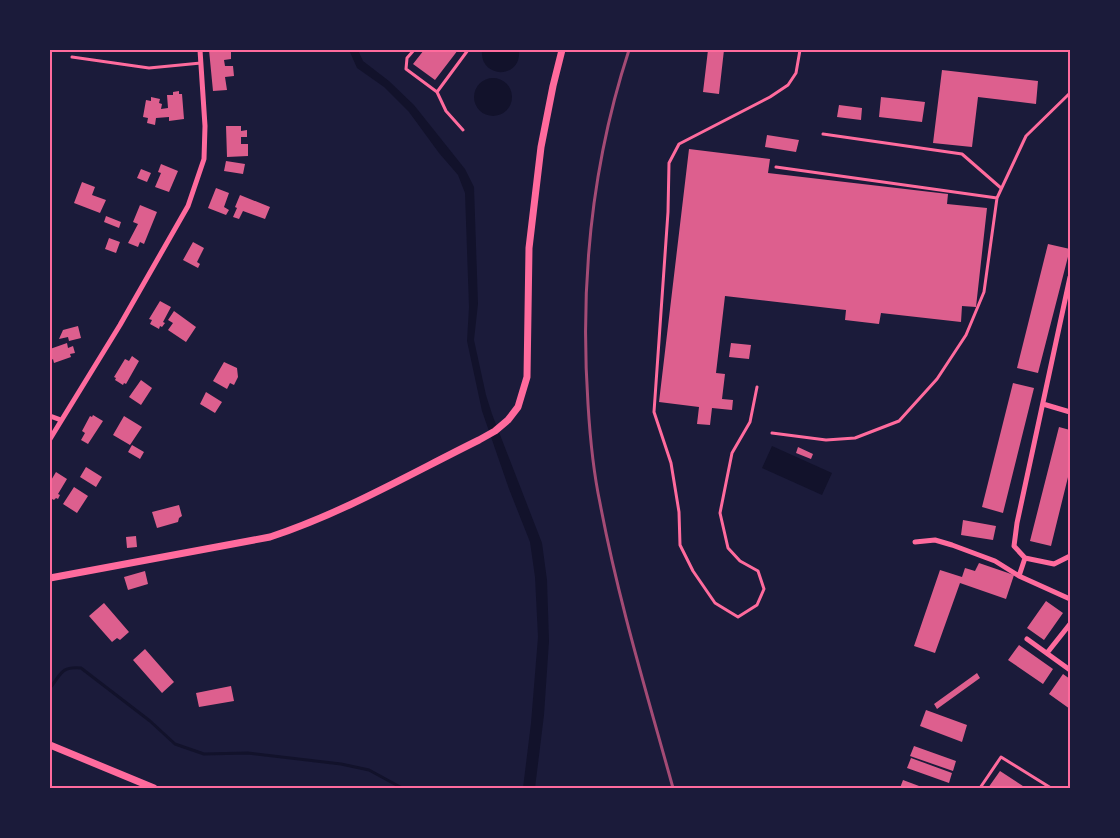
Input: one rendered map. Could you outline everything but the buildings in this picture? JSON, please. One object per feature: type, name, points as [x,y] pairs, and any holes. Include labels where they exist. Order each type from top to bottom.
[{"type":"street","points":[[50,439],[120,325],[188,206],[204,159],[205,126],[200,50]]},
{"type":"street","points":[[50,578],[270,537],[304,526],[479,440],[508,420],[518,407],[527,377],[529,248],[541,147],[562,50]]},
{"type":"street","points":[[1071,277],[1017,523],[1014,546],[1025,558],[1054,564],[1071,556]]},
{"type":"street","points":[[1043,404],[1071,412]]},
{"type":"street","points":[[50,416],[61,420]]},
{"type":"street","points":[[915,542],[934,540],[952,544],[995,561],[1019,576],[1071,599]]},
{"type":"street","points":[[1019,576],[1025,558]]},
{"type":"street","points":[[1047,653],[1071,624]]},
{"type":"street","points":[[1027,639],[1071,670]]},
{"type":"street","points":[[50,745],[154,789]]},
{"type":"lane","points":[[414,50],[407,58],[406,69],[437,92],[446,111],[463,130]]},
{"type":"lane","points":[[437,92],[468,50]]},
{"type":"lane","points":[[757,387],[750,422],[732,453],[720,513],[728,548],[740,561],[758,571],[764,589],[757,605],[738,617],[715,603],[693,571],[680,545],[679,512],[671,463],[654,412],[668,212],[669,163],[679,144],[770,97],[788,85],[796,73],[800,50]]},
{"type":"lane","points":[[72,57],[149,68],[201,63]]},
{"type":"lane","points":[[772,433],[826,440],[855,438],[899,422],[938,379],[966,335],[984,292],[997,198],[1001,188],[1026,136],[1071,93]]},
{"type":"lane","points":[[823,134],[962,154],[1001,188]]},
{"type":"lane","points":[[776,167],[997,198]]},
{"type":"lane","points":[[980,789],[1000,757],[1051,789]]},
{"type":"shaded area","points":[[349,50],[358,50],[363,61],[389,81],[414,105],[465,169],[474,187],[478,304],[474,340],[492,414],[542,543],[547,580],[549,641],[544,715],[535,788],[523,788],[538,637],[535,577],[530,542],[482,411],[467,341],[469,307],[465,193],[458,175],[409,112],[384,87],[357,68]]},
{"type":"shaded area","points":[[482,50],[519,50],[518,60],[508,71],[493,71],[483,60]]},
{"type":"shaded area","points":[[493,78],[507,83],[512,97],[507,111],[493,116],[479,111],[474,97],[479,83]]},
{"type":"shaded area","points":[[772,446],[832,473],[822,495],[762,468]]},
{"type":"waterway","points":[[50,688],[65,670],[81,668],[150,721],[175,744],[204,754],[248,753],[341,764],[369,770],[402,788]]},
{"type":"railway","points":[[629,50],[606,136],[592,225],[586,314],[588,404],[594,466],[607,539],[673,788]]}]
